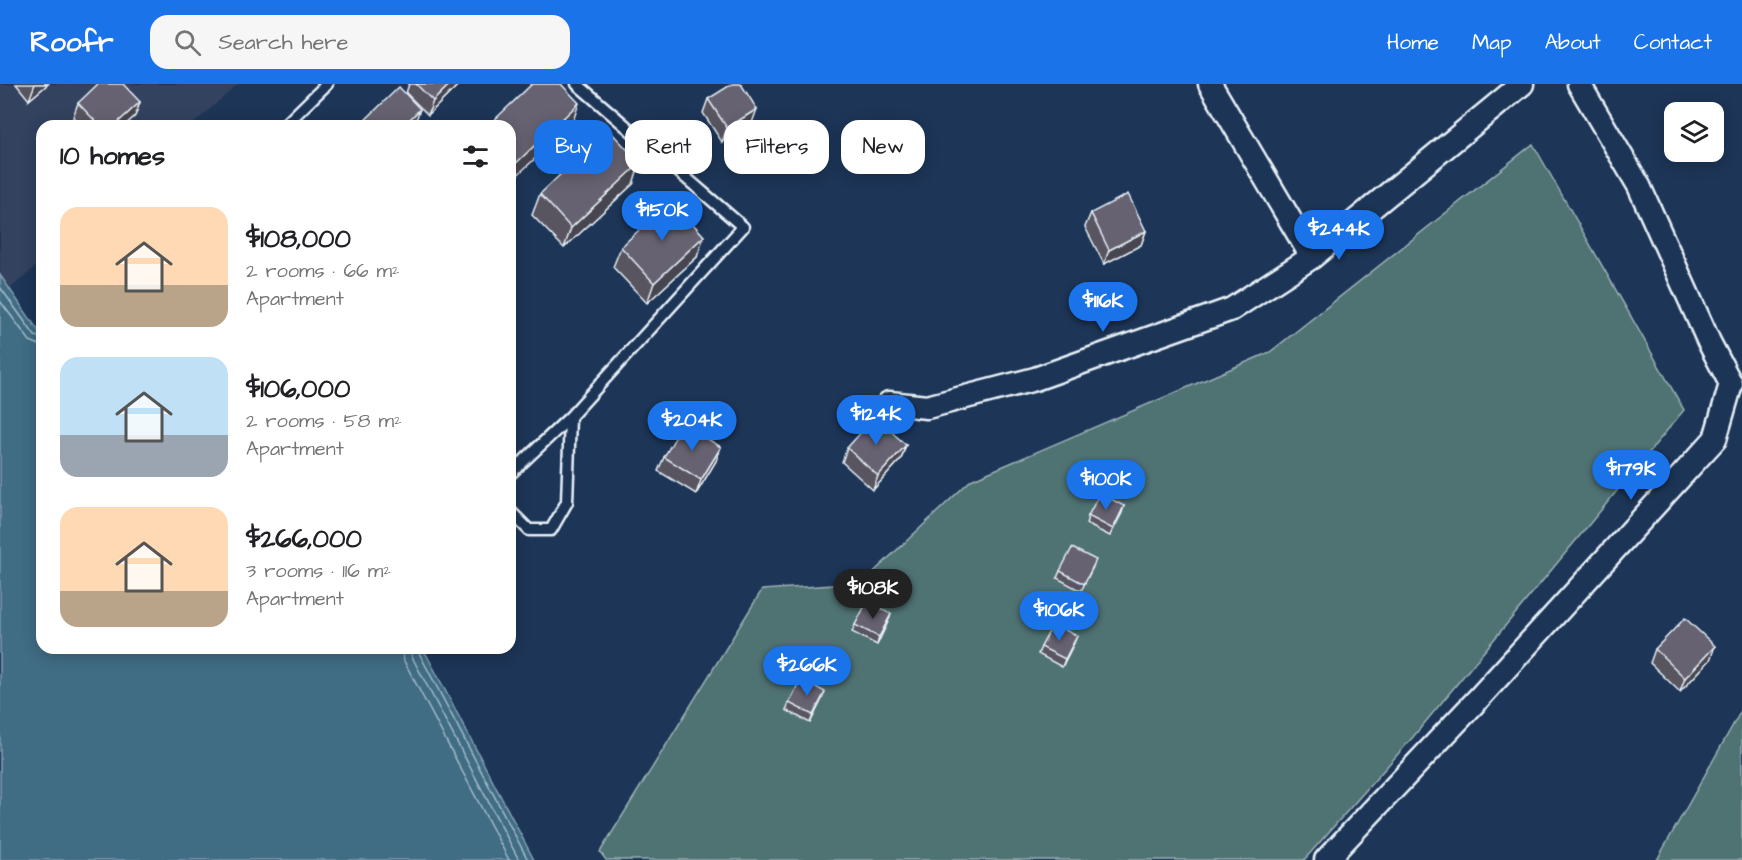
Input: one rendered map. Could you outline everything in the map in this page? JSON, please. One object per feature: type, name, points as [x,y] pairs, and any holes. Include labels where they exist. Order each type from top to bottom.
[{"type":"street","points":[[1210,84],[1312,257]]},
{"type":"street","points":[[889,403],[927,407],[1035,379],[1233,309],[1312,257],[1522,84]]},
{"type":"street","points":[[1326,860],[1478,699],[1715,439],[1737,384],[1709,342],[1639,186],[1579,84]]},
{"type":"lane","points":[[290,120],[327,84]]},
{"type":"lane","points":[[516,468],[570,417],[743,227],[578,84]]},
{"type":"lane","points":[[516,517],[529,530],[551,530],[567,502],[570,417]]},
{"type":"shaded area","points":[[0,84],[238,84],[198,120],[36,120],[36,266],[9,290],[0,275]]},
{"type":"green space","points":[[1533,144],[1684,410],[1413,737],[1304,860],[606,860],[600,852],[762,590],[862,583],[971,480],[1270,352]]},
{"type":"green space","points":[[1742,709],[1742,860],[1657,860]]},
{"type":"water","points":[[0,275],[36,327],[36,654],[426,654],[534,860],[0,860]]},
{"type":"building","points":[[98,84],[123,84],[140,102],[120,120],[94,120],[78,103]]},
{"type":"building","points":[[416,84],[450,84],[433,101]]},
{"type":"building","points":[[532,84],[561,84],[579,103],[561,120],[534,120],[534,146],[516,163],[516,120],[494,120]]},
{"type":"building","points":[[732,84],[741,84],[757,109],[740,120],[724,120],[724,123],[708,99]]},
{"type":"building","points":[[399,87],[420,109],[409,120],[365,120]]},
{"type":"building","points":[[613,134],[625,147],[625,174],[628,174],[571,228],[540,194],[561,174],[613,174]]},
{"type":"building","points":[[1128,194],[1146,231],[1109,250],[1091,213]]},
{"type":"building","points":[[671,200],[704,236],[654,283],[621,247]]},
{"type":"building","points":[[875,417],[906,445],[878,476],[847,448]]},
{"type":"building","points":[[683,424],[721,447],[701,480],[664,457]]},
{"type":"building","points":[[1100,493],[1124,506],[1113,529],[1088,516]]},
{"type":"building","points":[[1072,548],[1096,560],[1084,584],[1060,571]]},
{"type":"building","points":[[867,602],[891,614],[879,637],[855,625]]},
{"type":"building","points":[[1685,618],[1715,646],[1685,678],[1655,649]]},
{"type":"building","points":[[1053,624],[1077,636],[1065,659],[1041,647]]},
{"type":"building","points":[[801,679],[825,692],[813,715],[789,703]]}]
